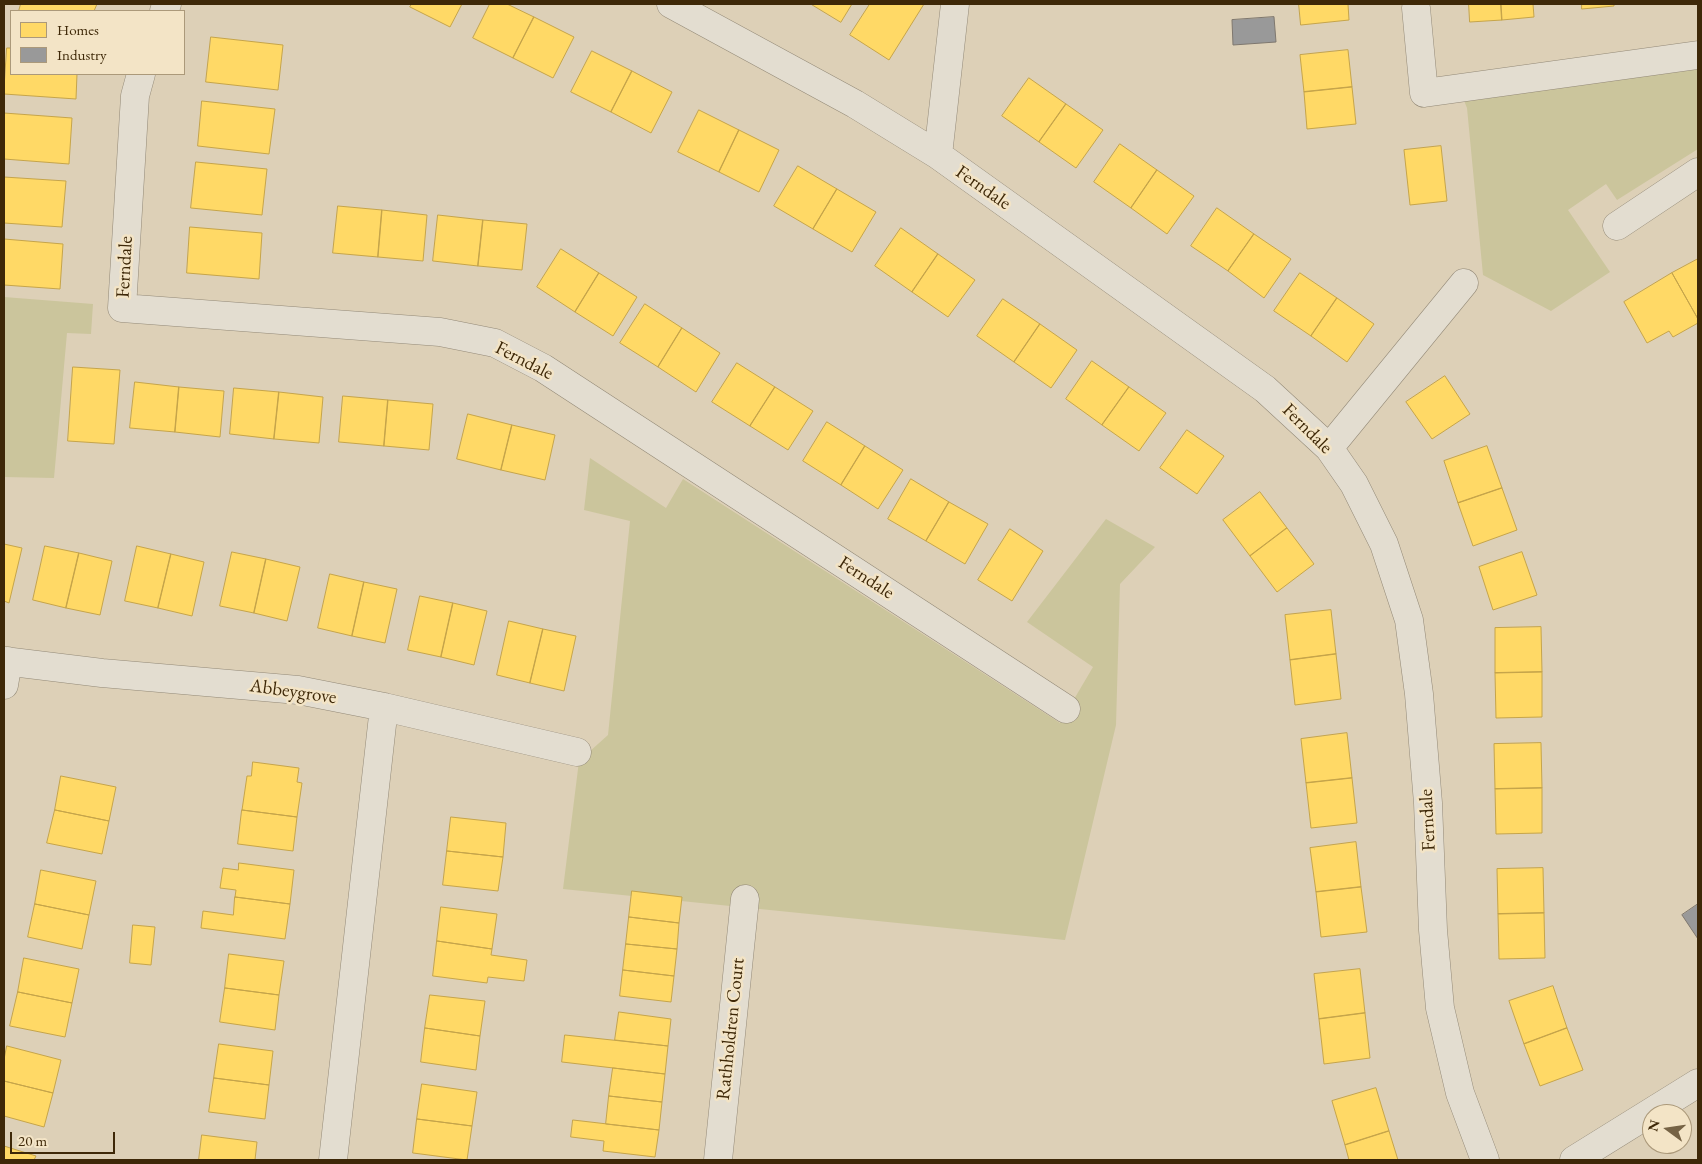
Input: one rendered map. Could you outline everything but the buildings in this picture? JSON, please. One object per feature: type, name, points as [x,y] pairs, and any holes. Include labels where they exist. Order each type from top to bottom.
[{"type":"street","name":"Ferndale","points":[[670,4],[855,104],[938,155],[1265,389],[1329,448],[1354,484],[1384,544],[1409,620],[1419,694],[1428,803],[1433,930],[1440,1008],[1460,1093],[1485,1160]]},
{"type":"street","points":[[938,155],[955,4]]},
{"type":"street","points":[[1416,8],[1424,92],[1698,55]]},
{"type":"street","name":"Ferndale","points":[[141,75],[135,96],[122,308],[440,332],[495,343],[543,368],[1066,709]]},
{"type":"street","points":[[1617,226],[1698,172]]},
{"type":"street","points":[[1329,448],[1464,283]]},
{"type":"street","name":"Abbeygrove","points":[[5,669],[102,673],[298,690],[384,707],[577,752]]},
{"type":"street","points":[[333,1160],[384,707]]},
{"type":"street","name":"Rathholdren Court","points":[[718,1160],[745,899]]},
{"type":"street","points":[[1574,1160],[1698,1083]]},
{"type":"shaded area","points":[[1698,68],[1698,149],[1617,200],[1606,184],[1568,210],[1610,272],[1551,311],[1483,275],[1467,108],[1463,98]]},
{"type":"shaded area","points":[[4,297],[93,304],[91,334],[67,333],[54,478],[4,477]]},
{"type":"shaded area","points":[[590,458],[666,508],[683,479],[1060,723],[1093,667],[1027,622],[1106,519],[1155,547],[1120,584],[1116,725],[1065,940],[563,889],[579,761],[608,735],[630,521],[584,510]]}]
